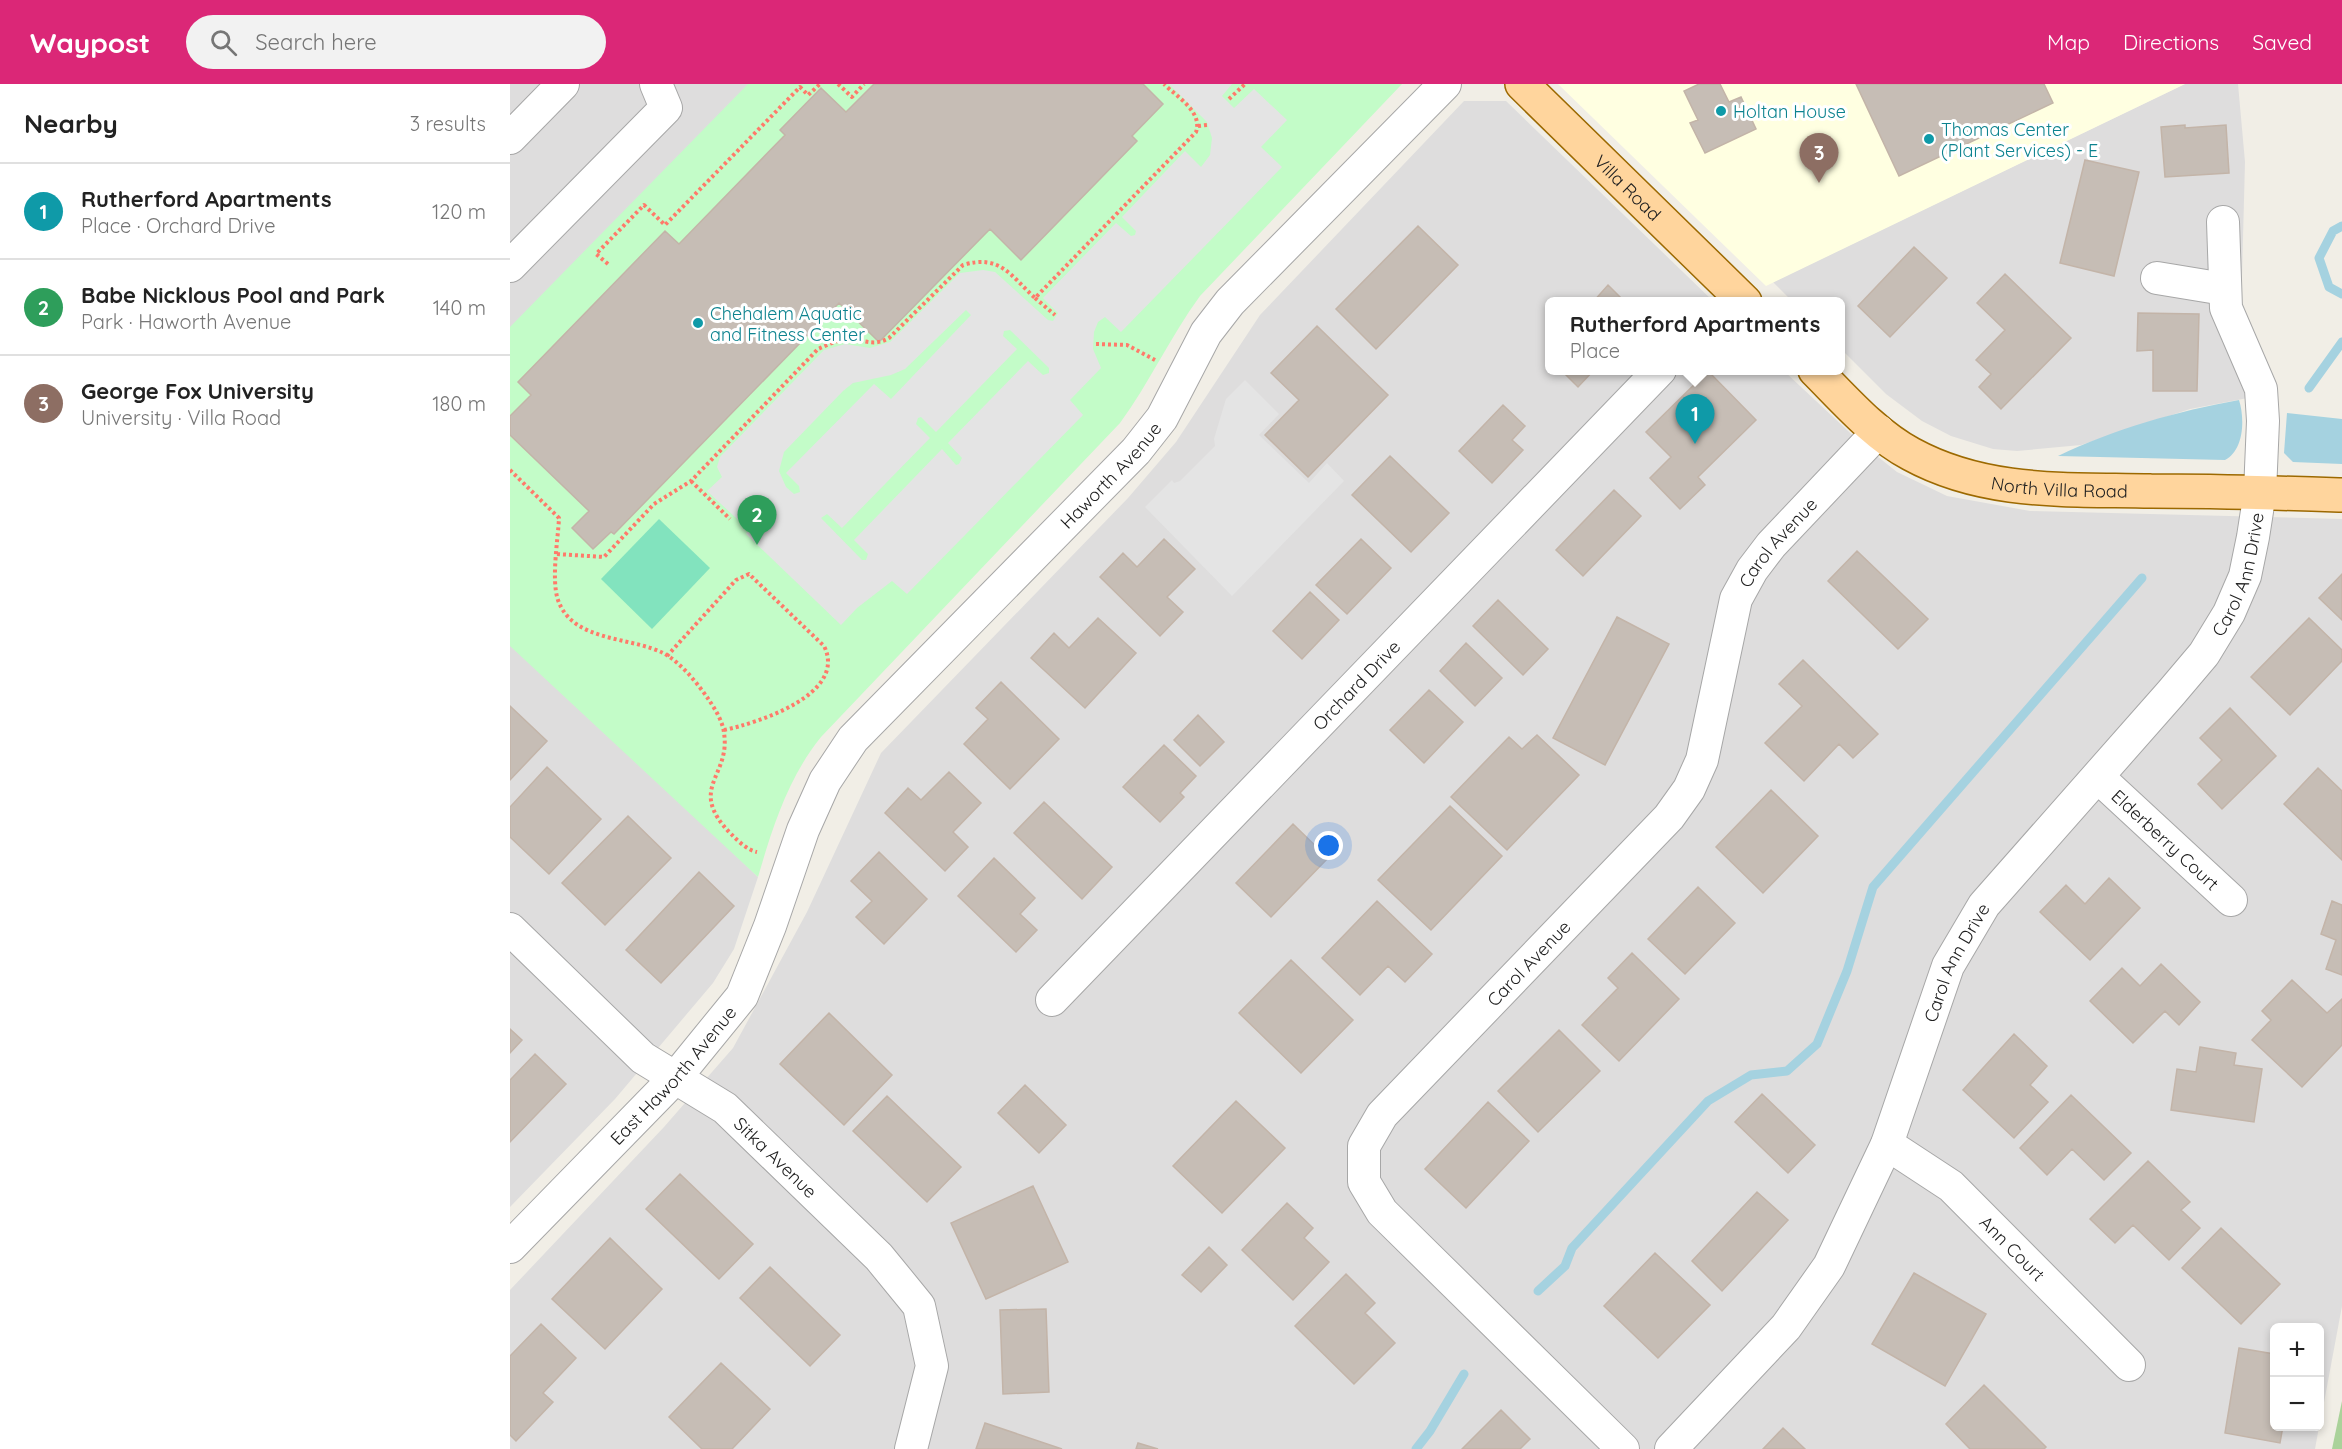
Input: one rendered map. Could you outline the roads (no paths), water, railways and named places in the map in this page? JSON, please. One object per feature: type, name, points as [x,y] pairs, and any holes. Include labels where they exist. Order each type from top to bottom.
[{"type":"main road","name":"Villa Road","points":[[1522,84],[1735,297]]},
{"type":"main road","name":"North Villa Road","points":[[1820,375],[1879,431],[1909,453],[1961,477],[2003,486],[2049,489],[2342,495]]},
{"type":"street","points":[[510,138],[563,84]]},
{"type":"street","points":[[510,266],[666,108],[656,84]]},
{"type":"street","name":"Haworth Avenue","points":[[788,874],[825,781],[853,739],[1136,451],[1162,418],[1206,333],[1230,302],[1445,84]]},
{"type":"street","name":"Carol Ann Drive","points":[[1671,1449],[1786,1326],[1829,1266],[1887,1144],[1954,956],[1984,905],[2204,654],[2229,613],[2245,576],[2260,492],[2263,421],[2260,389],[2226,309],[2223,222]]},
{"type":"street","points":[[2157,278],[2224,289]]},
{"type":"street","name":"Orchard Drive","points":[[1052,1000],[1655,375]]},
{"type":"street","name":"Carol Avenue","points":[[1623,1449],[1382,1212],[1364,1182],[1364,1146],[1382,1115],[1669,817],[1689,789],[1701,760],[1736,599],[1746,580],[1771,545],[1879,431]]},
{"type":"street","name":"Elderberry Court","points":[[2098,777],[2231,900]]},
{"type":"street","name":"East Haworth Avenue","points":[[510,1247],[676,1077],[742,996],[788,874]]},
{"type":"street","name":"Sitka Avenue","points":[[510,929],[643,1058],[725,1108],[879,1257],[919,1306],[932,1366],[910,1449]]},
{"type":"street","name":"Ann Court","points":[[1887,1144],[1951,1186],[2129,1365]]},
{"type":"water","points":[[2239,400],[2242,425],[2239,442],[2236,449],[2225,460],[2058,456],[2101,437],[2147,422]]},
{"type":"water","points":[[2287,413],[2342,419],[2342,464],[2293,462],[2284,453]]},
{"type":"waterway","points":[[2342,226],[2333,231],[2319,258],[2329,287],[2342,294]]},
{"type":"waterway","points":[[2309,388],[2342,342]]},
{"type":"waterway","points":[[1538,1291],[1565,1266],[1572,1248],[1708,1101],[1751,1075],[1787,1071],[1817,1044],[1847,971],[1873,887],[2142,578]]},
{"type":"waterway","points":[[1416,1449],[1430,1431],[1464,1374]]},
{"type":"place","name":"Holtan House","points":[[1721,111]]},
{"type":"place","name":"Thomas Center (Plant Services) - E","points":[[1929,139]]},
{"type":"place","name":"George Fox University","points":[[1819,183]]},
{"type":"place","name":"Chehalem Aquatic and Fitness Center","points":[[698,323]]},
{"type":"place","name":"Rutherford Apartments","points":[[1695,444]]},
{"type":"place","name":"Babe Nicklous Pool and Park","points":[[757,545]]}]
